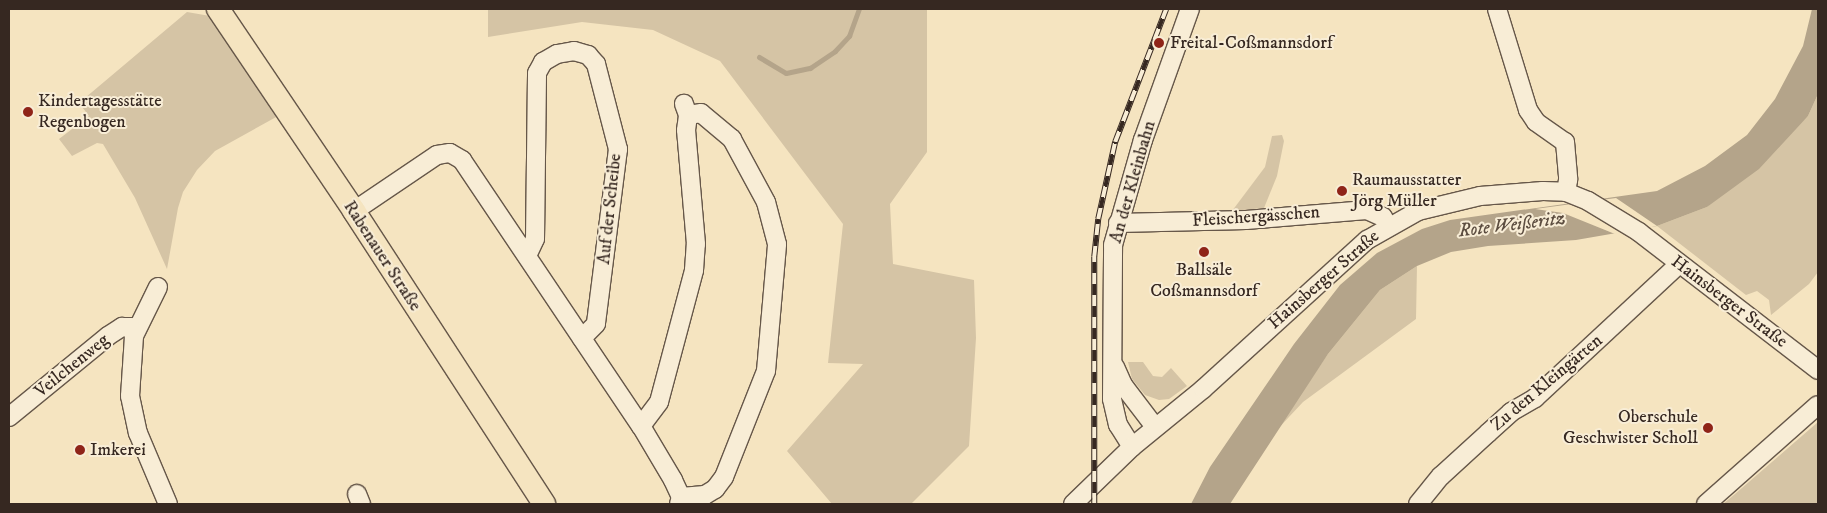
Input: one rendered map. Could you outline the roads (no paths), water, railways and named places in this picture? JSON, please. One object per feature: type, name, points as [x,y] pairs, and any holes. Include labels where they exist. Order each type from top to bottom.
[{"type":"main road","name":"Rabenauer Straße","points":[[218,9],[354,211],[544,504]]},
{"type":"street","name":"An der Kleinbahn","points":[[1132,447],[1118,425],[1112,398],[1111,287],[1118,223],[1190,9]]},
{"type":"street","points":[[1497,9],[1528,110],[1536,122],[1565,142],[1568,180],[1566,192]]},
{"type":"street","name":"Auf der Scheibe","points":[[527,256],[535,239],[537,73],[543,62],[557,54],[574,51],[588,55],[596,64],[618,149],[596,324],[582,338]]},
{"type":"street","points":[[354,211],[413,169],[437,155],[450,153],[462,160],[641,426],[680,501],[705,496],[715,489],[724,477],[766,371],[777,244],[766,202],[732,139],[701,113],[686,109],[686,130],[696,244],[694,270],[659,402],[641,426]]},
{"type":"street","name":"Hainsberger Straße","points":[[1073,504],[1132,447],[1203,390],[1318,282],[1388,226],[1418,211],[1480,196],[1566,192],[1588,201],[1639,232],[1818,370]]},
{"type":"street","name":"Fleischergässchen","points":[[1118,223],[1246,220],[1366,210],[1383,217],[1388,226]]},
{"type":"street","name":"Zu den Kleingärten","points":[[1418,504],[1441,476],[1511,412],[1535,398],[1679,264]]},
{"type":"street","points":[[158,287],[134,336],[130,381],[132,412],[168,504]]},
{"type":"street","name":"Veilchenweg","points":[[9,417],[108,336],[122,327],[131,327],[134,336]]},
{"type":"street","name":"An der Kleinbahn","points":[[1112,361],[1123,385],[1155,427]]},
{"type":"street","points":[[1706,504],[1818,405]]},
{"type":"water","name":"Rote Weißeritz","points":[[1812,9],[1818,9],[1818,94],[1808,116],[1759,169],[1707,207],[1657,226],[1576,240],[1488,246],[1451,252],[1417,266],[1380,290],[1328,354],[1230,504],[1191,504],[1210,467],[1294,344],[1340,285],[1377,253],[1422,229],[1450,220],[1657,191],[1705,166],[1747,135],[1775,99],[1803,46]]},
{"type":"waterway","points":[[759,57],[786,73],[810,68],[835,51],[849,36],[859,9]]},
{"type":"railway","points":[[1094,504],[1094,257],[1098,219],[1115,142],[1166,9]]},
{"type":"place","name":"Freital-Coßmannsdorf","points":[[1159,43]]},
{"type":"place","name":"Kindertagesstätte Regenbogen","points":[[28,112]]},
{"type":"place","name":"Raumausstatter Jörg Müller","points":[[1342,191]]},
{"type":"place","name":"Ballsäle Coßmannsdorf","points":[[1204,252]]},
{"type":"place","name":"Oberschule Geschwister Scholl","points":[[1708,428]]},
{"type":"place","name":"Imkerei","points":[[80,450]]}]
